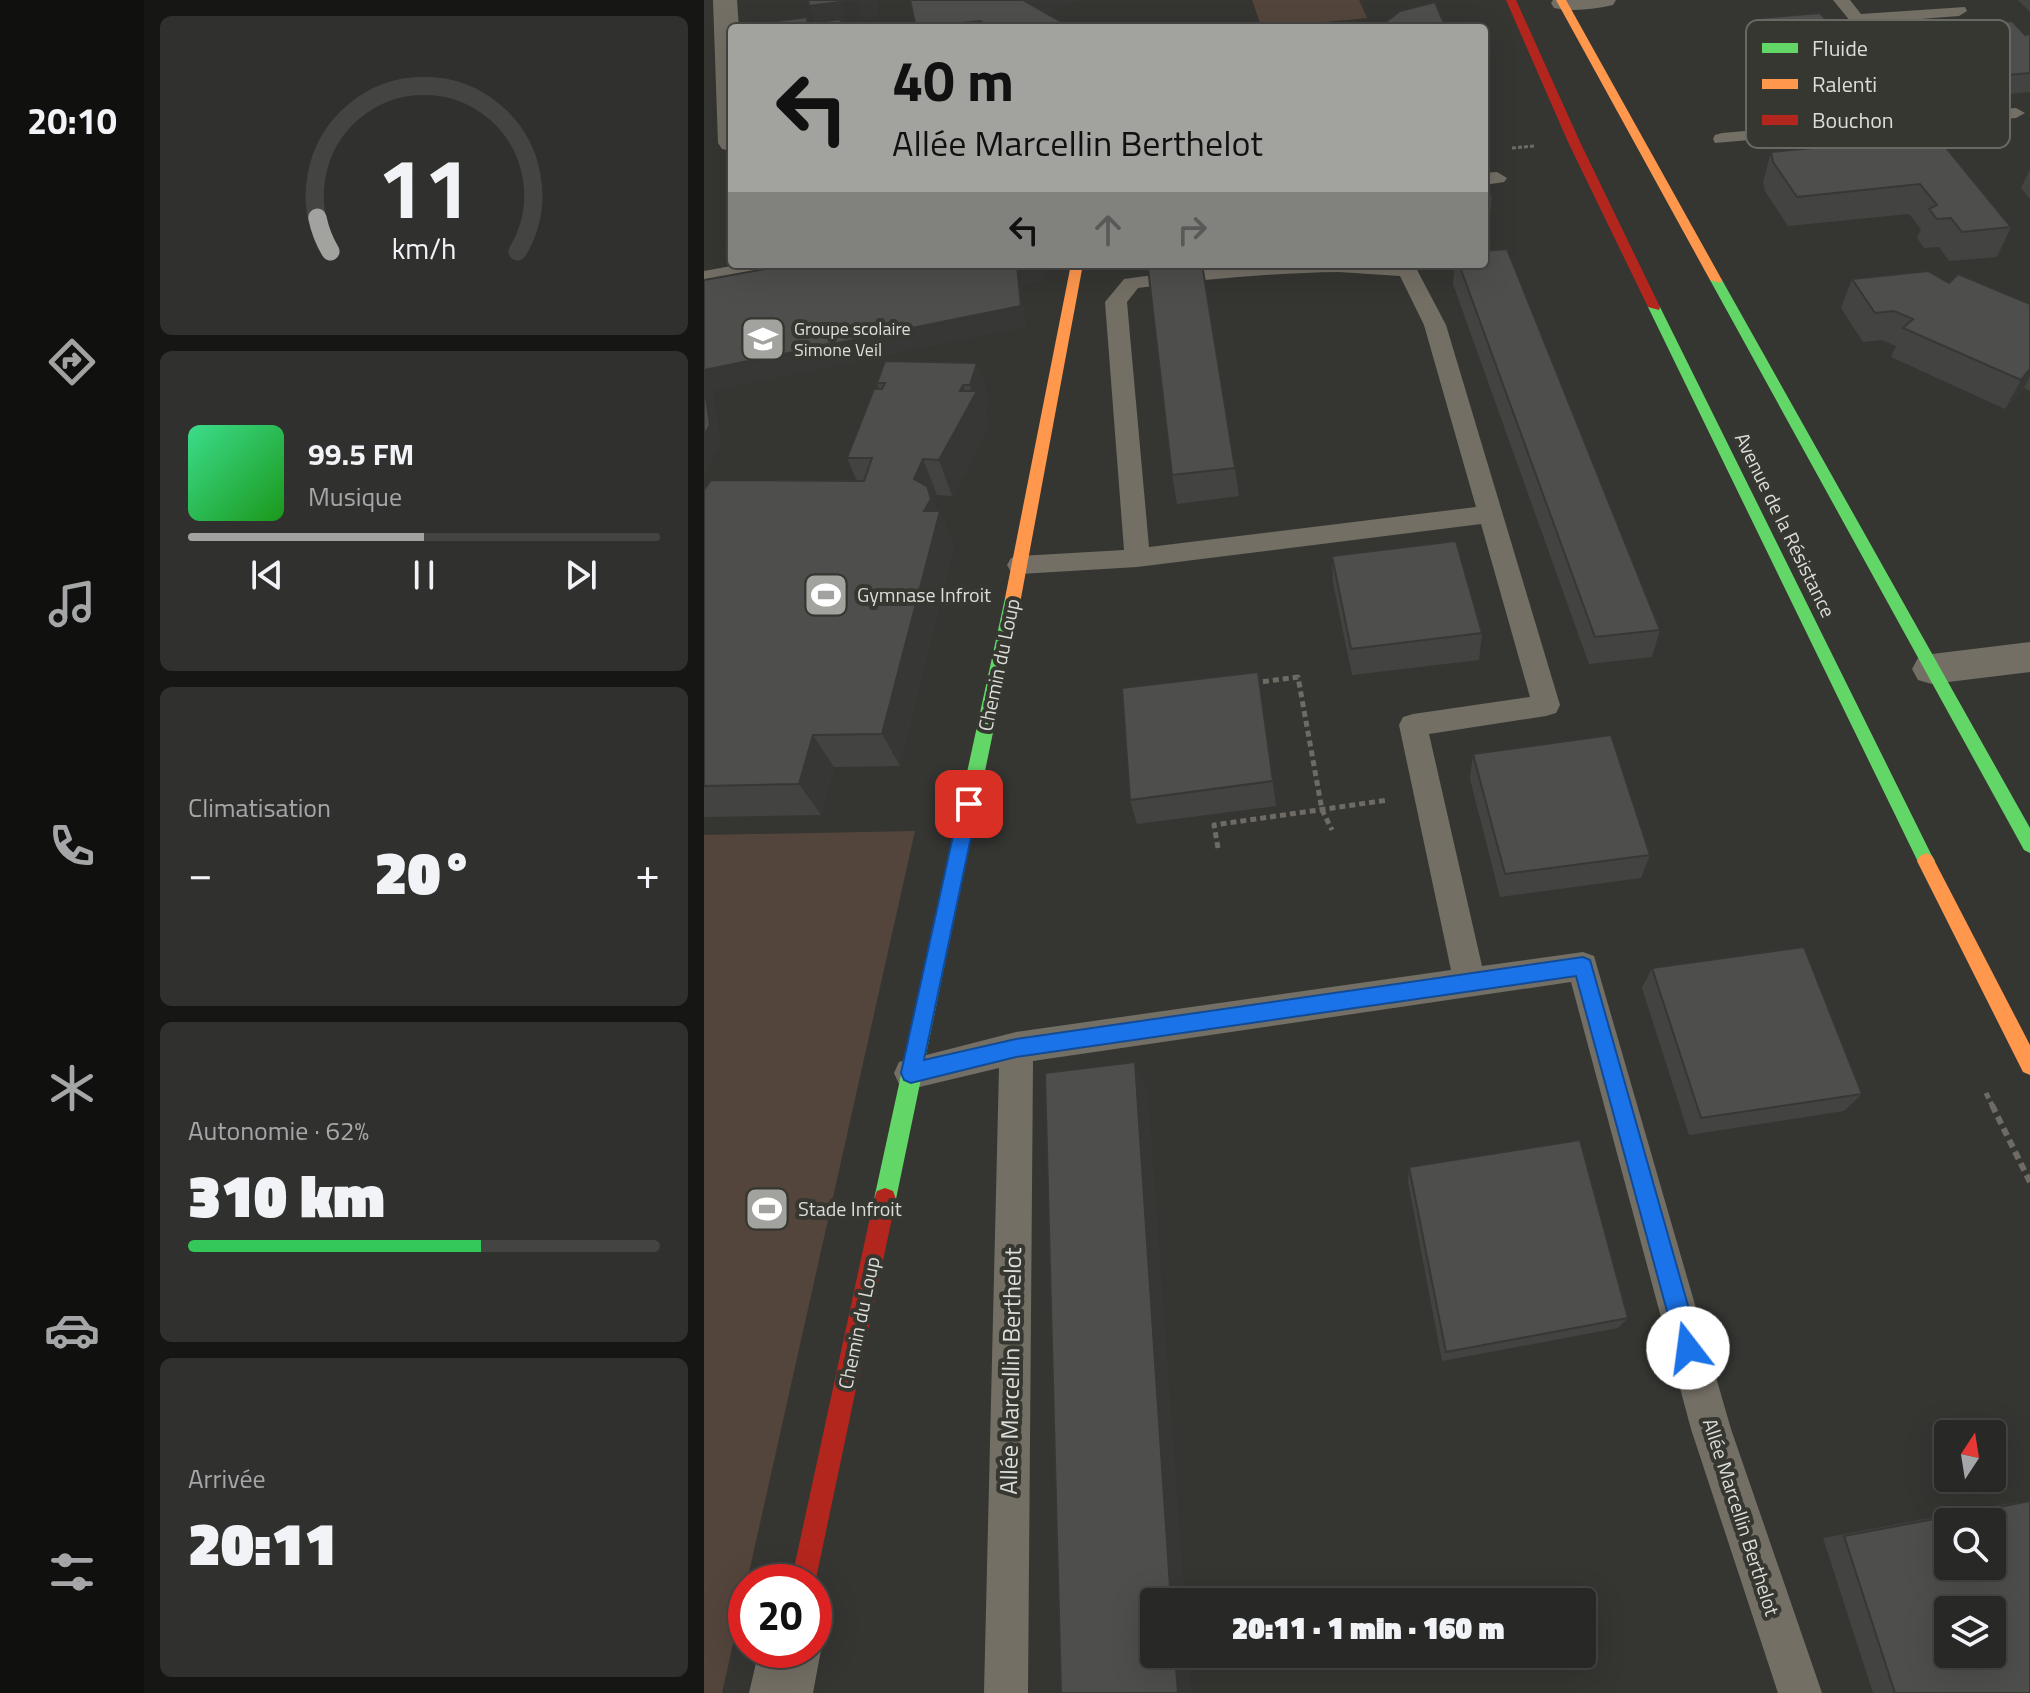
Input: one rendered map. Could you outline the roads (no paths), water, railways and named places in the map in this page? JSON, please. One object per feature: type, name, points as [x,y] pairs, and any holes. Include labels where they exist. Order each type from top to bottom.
[{"type":"main road","name":"Avenue de la Résistance","points":[[1511,0],[1574,142],[1878,765],[2030,1065]]},
{"type":"main road","points":[[1562,2],[2030,845]]},
{"type":"main road","name":"Chemin du Loup","points":[[808,1564],[1020,565],[1076,268]]},
{"type":"street","points":[[725,0],[716,76],[728,126]]},
{"type":"street","points":[[1562,2],[1604,0]]},
{"type":"street","points":[[704,280],[738,269]]},
{"type":"street","points":[[1932,669],[2030,657]]},
{"type":"street","points":[[781,1693],[786,1668]]},
{"type":"lane","points":[[1841,0],[1856,19],[1959,11]]},
{"type":"lane","points":[[2010,113],[2016,113]]},
{"type":"lane","points":[[1722,139],[1746,137]]},
{"type":"lane","points":[[1137,558],[1116,302],[1131,283],[1154,272],[1266,268]]},
{"type":"lane","points":[[1389,268],[1408,270],[1435,325],[1546,705],[1413,725],[1470,983]]},
{"type":"lane","points":[[1020,565],[1137,558],[1490,514]]},
{"type":"lane","name":"Allée Marcellin Berthelot","points":[[911,1073],[1016,1048],[1583,966],[1711,1429],[1800,1693]]},
{"type":"lane","name":"Allée Marcellin Berthelot","points":[[1006,1693],[1016,1048]]},
{"type":"place","name":"Groupe scolaire Simone Veil","points":[[763,339]]},
{"type":"place","name":"Gymnase Infroit","points":[[826,595]]},
{"type":"place","name":"Stade Infroit","points":[[767,1209]]}]
